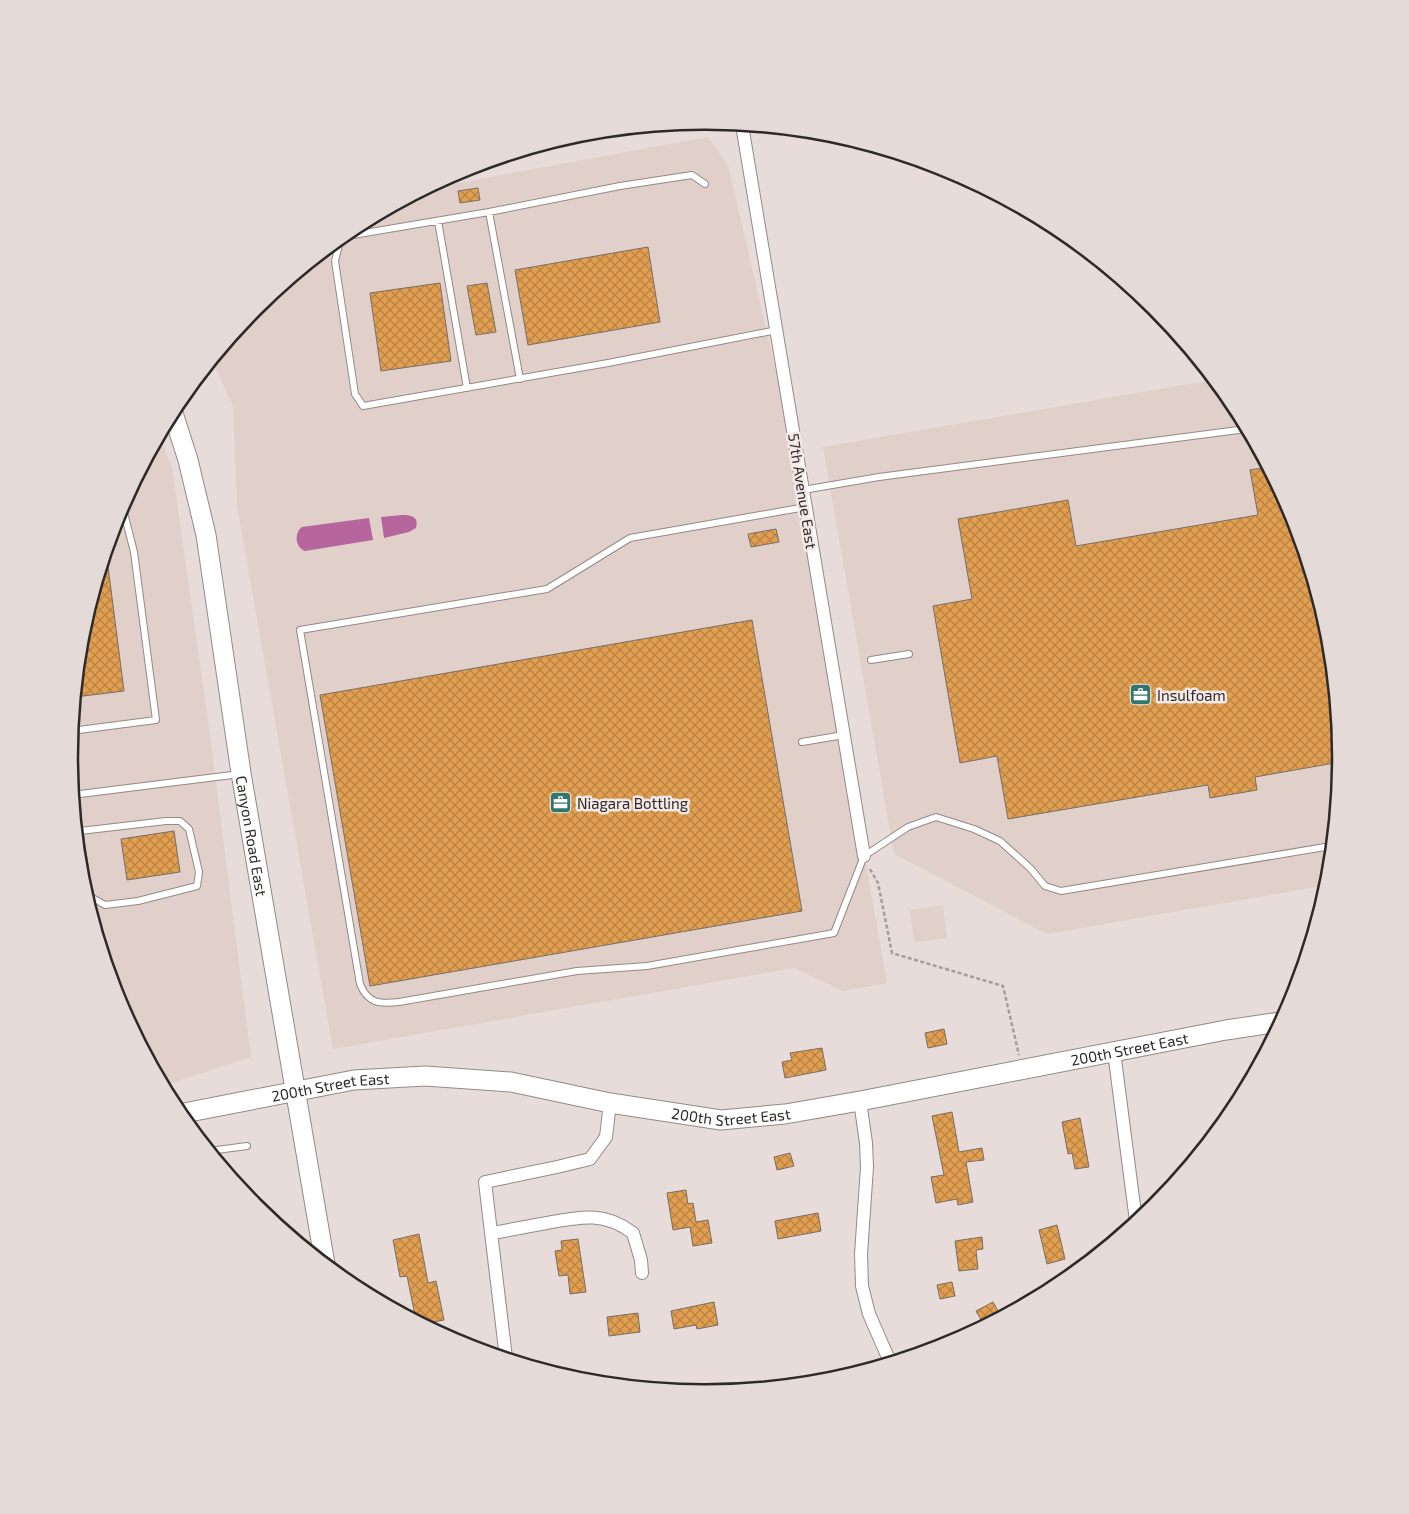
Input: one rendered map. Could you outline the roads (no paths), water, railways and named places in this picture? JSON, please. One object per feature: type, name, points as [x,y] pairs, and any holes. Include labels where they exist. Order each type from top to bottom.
[{"type":"street","name":"57th Avenue East","points":[[743,131],[864,856]]},
{"type":"street","name":"Canyon Road East","points":[[176,421],[188,460],[206,535],[241,773],[323,1254]]},
{"type":"street","name":"200th Street East","points":[[188,1112],[354,1080],[425,1076],[511,1082],[610,1103],[721,1120],[785,1114],[860,1101],[1226,1030],[1272,1023]]},
{"type":"street","points":[[1114,1052],[1125,1124],[1135,1212]]},
{"type":"street","points":[[860,1101],[866,1143],[867,1167],[861,1254],[862,1286],[869,1314],[888,1357]]},
{"type":"street","points":[[505,1352],[485,1182],[590,1159],[606,1138],[610,1103]]},
{"type":"street","points":[[492,1233],[583,1216],[604,1218],[615,1222],[633,1233],[641,1260],[642,1273]]},
{"type":"lane","points":[[359,234],[682,176],[692,175],[705,184]]},
{"type":"lane","points":[[489,212],[520,379]]},
{"type":"lane","points":[[438,221],[467,388]]},
{"type":"lane","points":[[339,249],[335,261],[355,394],[363,406],[608,364],[777,330]]},
{"type":"lane","points":[[803,490],[879,477],[1239,430]]},
{"type":"lane","points":[[806,507],[630,538],[547,589],[300,630],[360,984],[363,992],[370,999],[378,1003],[399,1002],[577,971],[647,966],[834,933],[864,856],[908,827],[936,817],[974,829],[1000,841],[1030,868],[1045,886],[1061,891],[1325,847]]},
{"type":"lane","points":[[79,730],[156,720],[134,552],[125,517]]},
{"type":"lane","points":[[871,660],[908,654]]},
{"type":"lane","points":[[802,742],[844,734]]},
{"type":"lane","points":[[79,794],[241,773]]},
{"type":"lane","points":[[82,831],[180,821],[189,829],[199,872],[197,886],[138,901],[105,905],[95,899]]},
{"type":"lane","points":[[216,1150],[246,1146]]},
{"type":"place","name":"Insulfoam","points":[[1141,695]]},
{"type":"place","name":"Niagara Bottling","points":[[561,803]]}]
